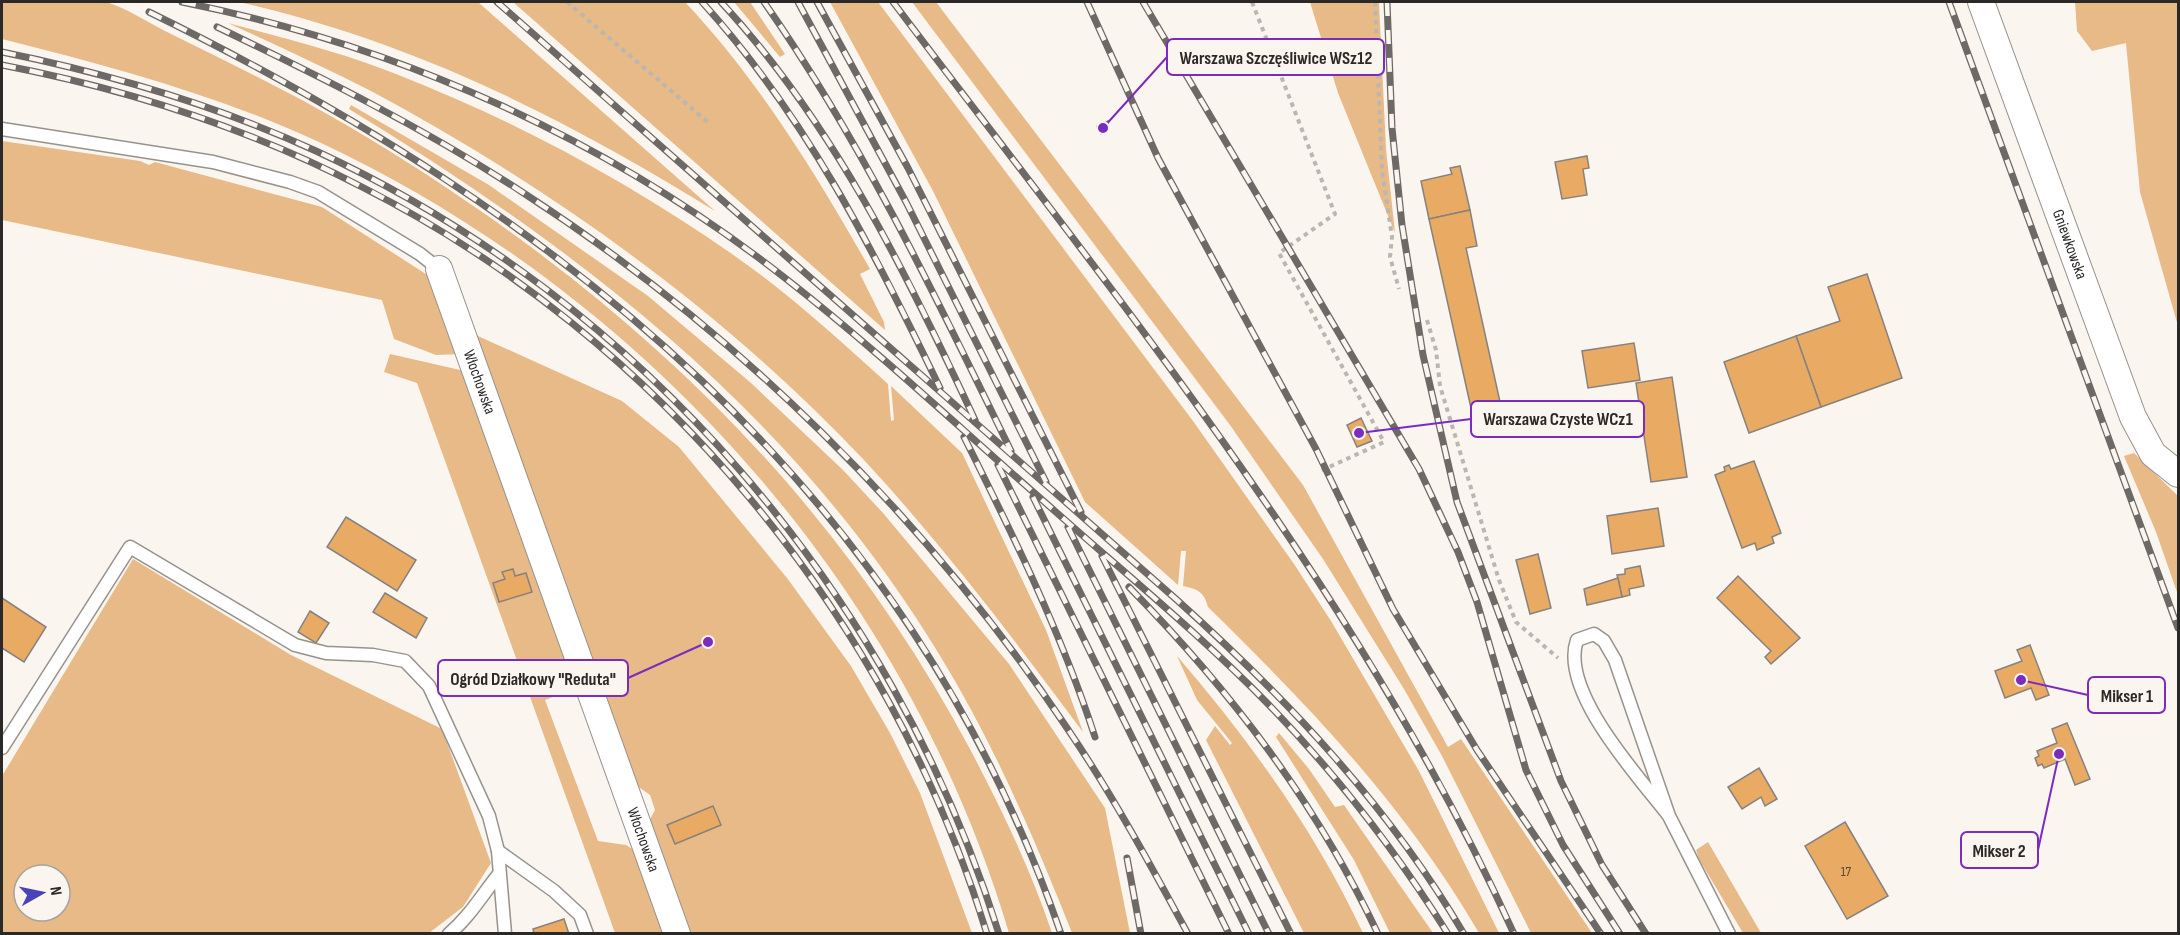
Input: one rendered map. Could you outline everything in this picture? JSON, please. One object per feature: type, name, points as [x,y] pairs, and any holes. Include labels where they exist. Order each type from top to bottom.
[{"type":"street","name":"Gniewkowska","points":[[1981,2],[2133,417],[2153,454],[2178,474]]},
{"type":"street","name":"Włochowska","points":[[439,269],[677,933]]},
{"type":"lane","name":"Włochowska","points":[[2,129],[213,162],[290,182],[318,192],[420,254],[439,269]]},
{"type":"lane","points":[[2,748],[130,547],[295,645],[326,653],[374,655],[405,661],[429,686],[489,816],[498,851],[505,933]]},
{"type":"lane","points":[[1669,816],[1595,719],[1578,675],[1574,650],[1577,640],[1594,634],[1604,641],[1615,660],[1669,816],[1729,933]]},
{"type":"lane","points":[[498,851],[554,891],[580,915],[587,933]]},
{"type":"lane","points":[[449,933],[469,917],[482,895],[499,874]]},
{"type":"path","points":[[567,2],[710,124]]},
{"type":"path","points":[[1252,2],[1335,214],[1279,253],[1384,442],[1318,472]]},
{"type":"path","points":[[1375,2],[1382,170],[1392,237],[1390,257],[1399,289]]},
{"type":"path","points":[[1427,320],[1436,350],[1440,386],[1500,580],[1516,622],[1578,675]]},
{"type":"shaded area","points":[[98,1],[112,4],[261,78],[348,126],[445,186],[536,251],[623,320],[704,395],[780,474],[850,560],[913,652],[971,751],[1015,840],[1052,933],[1009,933],[963,806],[904,685],[832,571],[748,465],[654,368],[550,281],[438,206],[319,142],[242,110],[123,71],[2,39],[2,2]]},
{"type":"shaded area","points":[[239,2],[478,2],[715,211],[601,144],[486,86],[366,39],[304,19]]},
{"type":"shaded area","points":[[513,2],[685,2],[738,64],[785,130],[829,198],[870,269],[860,274],[884,322],[885,330]]},
{"type":"shaded area","points":[[734,2],[750,2],[785,54],[780,57]]},
{"type":"shaded area","points":[[830,2],[878,2],[1193,421],[1294,564],[1331,621],[1419,771],[1499,933],[1479,933],[1420,843],[1355,761],[1284,683],[1208,607],[1205,598],[1196,590],[1183,586],[1186,551],[1181,551],[1178,585],[1085,502],[933,191]]},
{"type":"shaded area","points":[[912,2],[936,2],[1303,485],[1448,747],[1461,739],[1592,933],[1531,933],[1442,756],[1404,689],[1323,559],[1230,425]]},
{"type":"shaded area","points":[[1310,2],[1379,2],[1386,149],[1395,233],[1338,93]]},
{"type":"shaded area","points":[[2075,2],[2178,2],[2178,326],[2140,192],[2126,43],[2092,51],[2077,31]]},
{"type":"shaded area","points":[[228,23],[380,68],[445,94],[530,134],[653,202],[732,254],[792,300],[888,384],[891,421],[894,420],[891,386],[962,453],[1046,630],[1083,732],[949,558],[863,459],[809,404],[693,303],[569,211],[504,168],[371,91]]},
{"type":"shaded area","points":[[351,105],[489,185],[648,296],[751,383],[843,470],[883,513],[1009,664],[1105,808],[1130,933],[1072,933],[1043,861],[995,756],[939,654],[881,567],[818,488],[750,414],[678,346],[601,282],[520,221],[349,109]]},
{"type":"shaded area","points":[[2,141],[140,161],[149,165],[155,162],[322,207],[432,278],[462,354],[436,355],[394,339],[382,300],[2,220]]},
{"type":"shaded area","points":[[469,332],[622,401],[679,447],[787,578],[851,666],[890,733],[920,793],[972,933],[686,933],[647,825],[655,810],[650,795],[633,783]]},
{"type":"shaded area","points":[[390,354],[469,372],[524,530],[519,532],[576,688],[545,700],[598,841],[626,845],[642,855],[669,933],[615,933],[417,383],[384,372]]},
{"type":"shaded area","points":[[2134,453],[2178,496],[2178,595],[2156,532],[2124,456]]},
{"type":"shaded area","points":[[133,559],[291,655],[442,729],[491,863],[463,907],[429,933],[2,933],[2,776]]},
{"type":"shaded area","points":[[1177,656],[1231,721],[1280,788],[1324,859],[1363,933],[1304,933],[1206,740],[1215,726],[1230,745],[1232,743],[1197,700]]},
{"type":"shaded area","points":[[1279,733],[1309,769],[1335,807],[1344,805],[1433,933],[1390,933],[1354,860],[1276,737]]},
{"type":"shaded area","points":[[1708,842],[1761,933],[1743,933],[1699,859],[1696,850]]},
{"type":"building","points":[[1108,121],[1108,130],[1101,134],[1097,126]]},
{"type":"building","points":[[1587,156],[1589,168],[1583,169],[1587,195],[1562,199],[1555,162]]},
{"type":"building","points":[[1460,166],[1470,210],[1429,219],[1421,181],[1452,174],[1450,168]]},
{"type":"building","points":[[1470,210],[1477,246],[1466,248],[1502,411],[1473,417],[1429,219]]},
{"type":"building","points":[[1867,274],[1902,378],[1821,407],[1796,336],[1840,321],[1828,287]]},
{"type":"building","points":[[1796,336],[1821,407],[1749,433],[1724,362]]},
{"type":"building","points":[[1634,343],[1640,380],[1588,388],[1582,351]]},
{"type":"building","points":[[1672,377],[1687,477],[1651,482],[1636,383]]},
{"type":"building","points":[[1361,418],[1372,441],[1357,447],[1347,425]]},
{"type":"building","points":[[1754,461],[1781,533],[1772,537],[1774,543],[1757,550],[1755,543],[1742,548],[1715,475],[1725,471],[1724,467],[1729,465],[1731,469]]},
{"type":"building","points":[[1658,508],[1664,546],[1612,554],[1607,516]]},
{"type":"building","points":[[346,517],[416,560],[397,591],[327,547]]},
{"type":"building","points":[[1538,554],[1551,608],[1530,614],[1516,560]]},
{"type":"building","points":[[1640,566],[1644,586],[1629,589],[1630,595],[1622,597],[1617,575],[1625,574],[1625,569]]},
{"type":"building","points":[[513,569],[515,576],[526,573],[532,592],[499,602],[493,583],[505,579],[502,572]]},
{"type":"building","points":[[1738,576],[1800,638],[1771,664],[1765,657],[1771,651],[1717,598]]},
{"type":"building","points":[[1618,578],[1622,597],[1587,605],[1584,589]]},
{"type":"building","points":[[385,593],[427,618],[416,638],[373,612]]},
{"type":"building","points":[[2,598],[46,627],[24,662],[2,648]]},
{"type":"building","points":[[310,611],[329,623],[316,643],[298,632]]},
{"type":"building","points":[[2030,645],[2049,695],[2036,700],[2031,688],[2005,698],[1995,671],[2022,661],[2017,650]]},
{"type":"building","points":[[2067,723],[2090,779],[2075,785],[2065,759],[2044,768],[2042,764],[2038,766],[2035,758],[2039,756],[2037,751],[2057,743],[2052,729]]},
{"type":"building","points":[[1759,768],[1777,799],[1765,806],[1761,797],[1742,809],[1728,787]]},
{"type":"building","points":[[713,806],[721,825],[675,844],[667,825]]},
{"type":"building","points":[[1845,822],[1888,896],[1847,919],[1805,846]]},
{"type":"building","points":[[564,919],[569,934],[534,934],[533,929]]},
{"type":"railway","points":[[182,2],[264,21],[344,44],[423,72],[500,105],[575,142],[647,183],[718,228],[819,305],[885,361],[1243,679],[1342,786],[1408,873],[1448,934]]},
{"type":"railway","points":[[497,2],[1218,637],[1296,715],[1369,798],[1403,841],[1464,934]]},
{"type":"railway","points":[[702,2],[740,46],[806,138],[863,235],[940,388]]},
{"type":"railway","points":[[721,2],[761,49],[832,148],[894,255],[975,420]]},
{"type":"railway","points":[[764,2],[800,55],[896,221],[1011,451]]},
{"type":"railway","points":[[798,2],[906,202],[1046,482]]},
{"type":"railway","points":[[817,2],[908,168],[1081,512]]},
{"type":"railway","points":[[893,2],[1147,337],[1230,451],[1309,567],[1383,686],[1452,808],[1514,934]]},
{"type":"railway","points":[[1087,2],[1158,158],[1316,449],[1393,609],[1477,750],[1601,934]]},
{"type":"railway","points":[[1143,2],[1419,469],[1458,552],[1477,602],[1526,770],[1563,845],[1620,934]]},
{"type":"railway","points":[[1387,2],[1392,128],[1402,225],[1423,355],[1457,502],[1561,781],[1602,865],[1646,934]]},
{"type":"railway","points":[[1949,2],[2178,628]]},
{"type":"railway","points":[[149,12],[300,91],[443,178],[578,274],[701,380],[813,498],[911,629],[994,774],[1061,934]]},
{"type":"railway","points":[[217,27],[410,125],[522,192],[601,246],[678,304],[822,432],[888,501],[952,574],[1011,650],[1100,778],[1188,934]]},
{"type":"railway","points":[[2,52],[83,70],[162,92],[240,119],[316,151],[435,214],[546,289],[648,375],[740,470],[822,575],[893,688],[952,808],[999,934]]},
{"type":"railway","points":[[2,65],[141,99],[275,146],[362,187],[470,249],[571,322],[664,405],[749,497],[825,597],[890,704],[944,817],[987,934]]},
{"type":"railway","points":[[964,437],[1052,622],[1095,737]]},
{"type":"railway","points":[[998,465],[1229,934]]},
{"type":"railway","points":[[1033,497],[1249,934]]},
{"type":"railway","points":[[1068,527],[1269,934]]},
{"type":"railway","points":[[1102,556],[1291,934]]},
{"type":"railway","points":[[1129,587],[1202,666],[1236,707],[1299,793],[1354,885],[1378,934]]},
{"type":"railway","points":[[1127,858],[1141,934]]},
{"type":"place","name":"Warszawa Szczęśliwice WSz12","points":[[1103,128]]},
{"type":"place","name":"Warszawa Czyste WCz1","points":[[1359,433]]},
{"type":"place","name":"Ogród Działkowy \"Reduta\"","points":[[708,642]]},
{"type":"place","name":"Mikser 1","points":[[2021,680]]},
{"type":"place","name":"Mikser 2","points":[[2059,754]]}]
